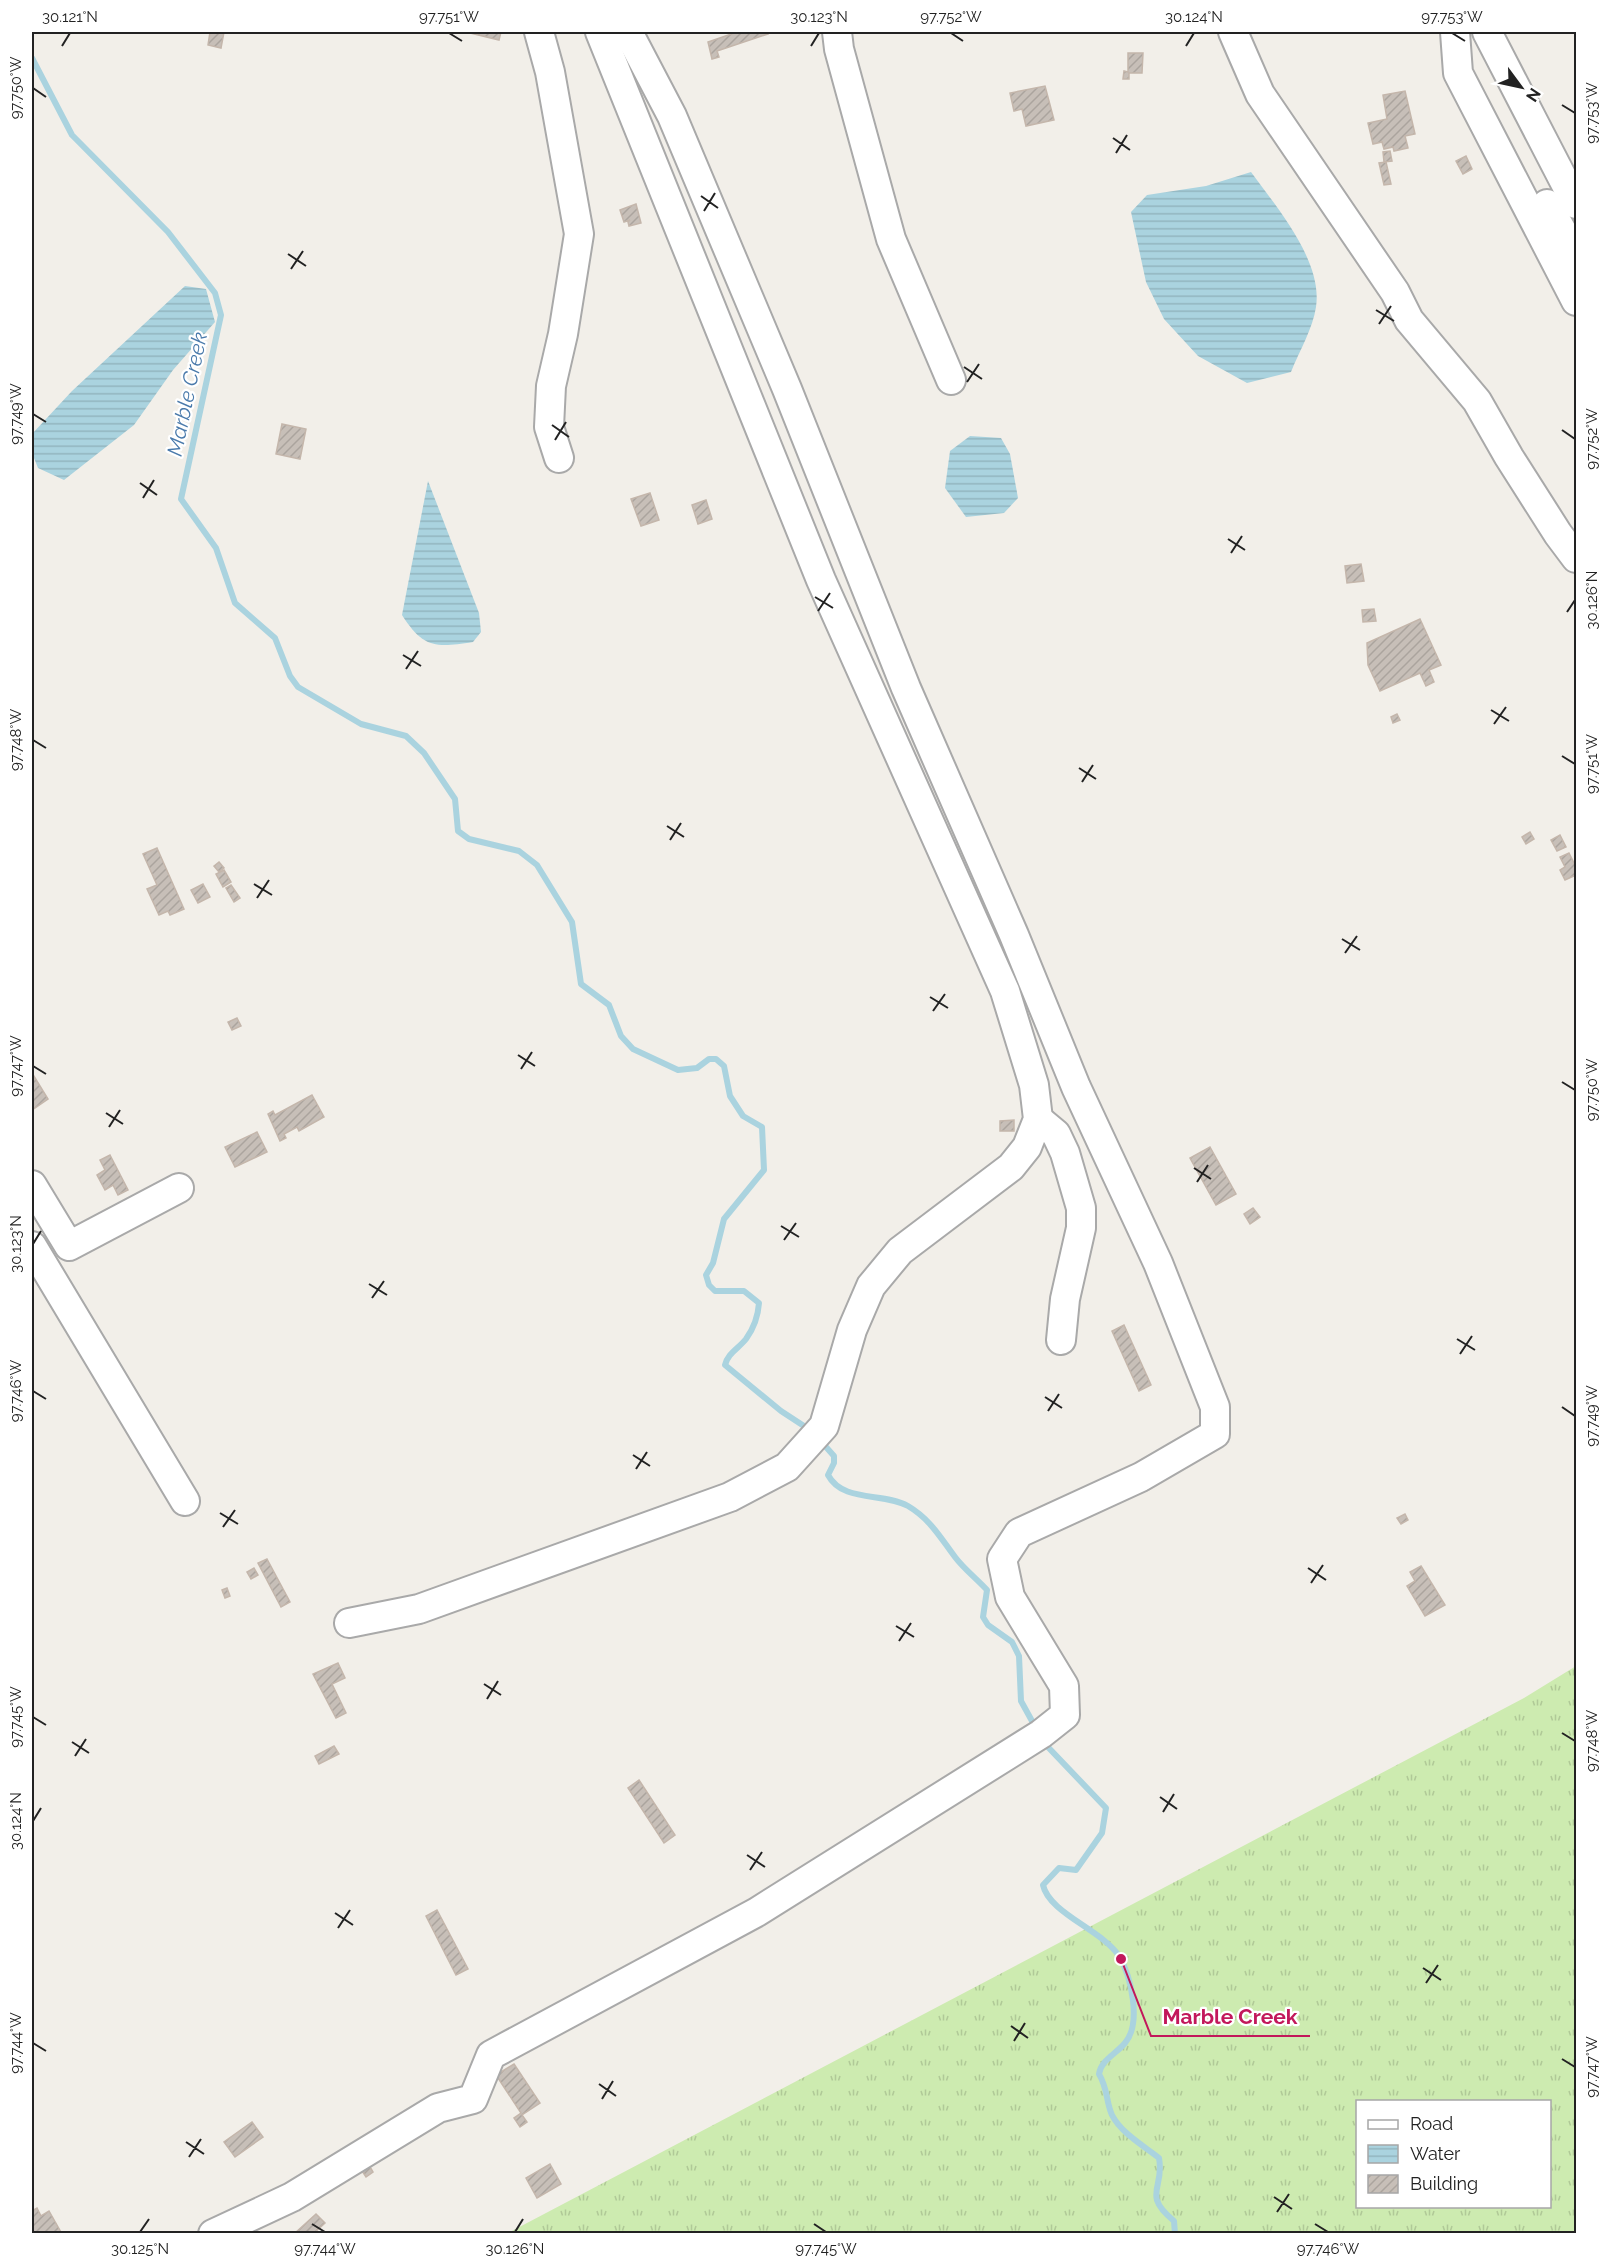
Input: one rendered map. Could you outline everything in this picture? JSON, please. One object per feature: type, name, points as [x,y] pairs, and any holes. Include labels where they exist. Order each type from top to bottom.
[{"type":"lane","points":[[539,32],[550,72],[579,234],[563,334],[551,386],[549,427],[559,458]]},
{"type":"lane","points":[[349,1623],[419,1609],[730,1497],[787,1467],[824,1426],[852,1330],[872,1286],[900,1251],[1011,1167],[1027,1147],[1038,1119],[1034,1085],[1005,991],[821,580],[600,32]]},
{"type":"lane","points":[[213,2234],[292,2197],[438,2108],[473,2098],[491,2055],[758,1912],[1041,1734],[1065,1715],[1064,1686],[1010,1597],[1002,1559],[1019,1533],[1141,1477],[1215,1434],[1215,1407],[1158,1263],[1076,1087],[1014,935],[906,688],[796,412],[672,116],[628,32]]},
{"type":"lane","points":[[837,32],[839,49],[891,239],[951,380]]},
{"type":"lane","points":[[1233,32],[1260,94],[1395,292],[1409,320],[1477,401],[1509,457],[1576,558]]},
{"type":"lane","points":[[1487,32],[1576,204]]},
{"type":"lane","points":[[1456,42],[1576,256]]},
{"type":"lane","points":[[1456,42],[1458,73],[1576,302]]},
{"type":"lane","points":[[1038,1119],[1056,1134],[1065,1153],[1081,1208],[1081,1228],[1065,1299],[1061,1340]]},
{"type":"lane","points":[[32,1185],[69,1246],[179,1188]]},
{"type":"lane","points":[[32,1246],[185,1501]]},
{"type":"green space","points":[[1576,1666],[1576,2233],[508,2233],[1524,1698]]},
{"type":"water","points":[[1251,172],[1285,218],[1305,254],[1316,289],[1316,307],[1309,332],[1291,372],[1247,383],[1198,356],[1164,319],[1146,282],[1131,212],[1147,195],[1206,186]]},
{"type":"water","points":[[185,286],[206,289],[215,322],[173,370],[134,425],[64,480],[38,468],[32,453],[32,434],[72,391]]},
{"type":"water","points":[[970,436],[1001,438],[1010,454],[1018,498],[1004,513],[966,517],[945,488],[950,451]]},
{"type":"water","points":[[428,481],[479,613],[481,632],[473,642],[449,645],[431,643],[417,634],[402,615]]},
{"type":"building","points":[[210,32],[224,32],[221,48],[208,45]]},
{"type":"building","points":[[466,32],[501,32],[499,40]]},
{"type":"building","points":[[737,32],[767,32],[768,34],[717,51],[719,57],[712,59],[708,42]]},
{"type":"building","points":[[1128,53],[1143,53],[1142,73],[1129,73],[1129,79],[1123,79],[1124,71],[1128,72]]},
{"type":"building","points":[[1045,86],[1054,120],[1026,126],[1022,109],[1014,111],[1010,93]]},
{"type":"building","points":[[1405,91],[1415,134],[1405,136],[1408,148],[1394,151],[1393,147],[1384,149],[1382,142],[1373,144],[1368,123],[1387,119],[1383,95]]},
{"type":"building","points":[[1390,151],[1392,161],[1384,162],[1383,152]]},
{"type":"building","points":[[1466,156],[1472,169],[1463,174],[1456,161]]},
{"type":"building","points":[[1386,162],[1391,184],[1384,185],[1379,163]]},
{"type":"building","points":[[636,204],[641,223],[629,226],[630,220],[624,222],[620,210]]},
{"type":"building","points":[[282,424],[306,429],[300,459],[276,454]]},
{"type":"building","points":[[650,493],[659,520],[641,526],[631,499]]},
{"type":"building","points":[[706,500],[712,519],[698,524],[692,505]]},
{"type":"building","points":[[1361,564],[1364,581],[1347,583],[1345,566]]},
{"type":"building","points":[[1374,609],[1376,621],[1363,622],[1362,610]]},
{"type":"building","points":[[1420,619],[1441,665],[1429,670],[1434,682],[1426,686],[1420,673],[1380,691],[1368,665],[1367,643]]},
{"type":"building","points":[[1397,714],[1400,720],[1393,723],[1391,717]]},
{"type":"building","points":[[1530,832],[1534,839],[1526,844],[1522,837]]},
{"type":"building","points":[[1560,835],[1566,847],[1557,851],[1551,840]]},
{"type":"building","points":[[157,848],[184,909],[170,915],[168,911],[159,915],[147,889],[157,885],[143,854]]},
{"type":"building","points":[[1569,853],[1576,867],[1576,875],[1565,880],[1560,870],[1565,867],[1560,857]]},
{"type":"building","points":[[219,862],[224,868],[219,872],[214,866]]},
{"type":"building","points":[[224,870],[231,882],[223,887],[216,874]]},
{"type":"building","points":[[203,884],[210,897],[198,903],[191,890]]},
{"type":"building","points":[[231,885],[240,898],[234,902],[226,888]]},
{"type":"building","points":[[237,1018],[241,1026],[232,1030],[228,1022]]},
{"type":"building","points":[[32,1073],[48,1099],[32,1110]]},
{"type":"building","points":[[312,1095],[324,1117],[299,1131],[297,1127],[284,1134],[286,1138],[280,1141],[268,1114],[273,1111],[275,1115]]},
{"type":"building","points":[[1014,1120],[1014,1131],[1000,1131],[1000,1121]]},
{"type":"building","points":[[257,1132],[267,1152],[235,1167],[225,1147]]},
{"type":"building","points":[[1210,1147],[1236,1194],[1216,1205],[1190,1158]]},
{"type":"building","points":[[110,1155],[128,1190],[118,1195],[113,1185],[105,1190],[97,1175],[105,1170],[100,1160]]},
{"type":"building","points":[[1253,1208],[1260,1217],[1250,1224],[1244,1214]]},
{"type":"building","points":[[1124,1325],[1151,1385],[1139,1391],[1112,1331]]},
{"type":"building","points":[[1405,1514],[1408,1520],[1401,1524],[1397,1518]]},
{"type":"building","points":[[267,1559],[290,1602],[281,1607],[258,1563]]},
{"type":"building","points":[[1421,1566],[1445,1605],[1425,1616],[1407,1586],[1415,1581],[1410,1572]]},
{"type":"building","points":[[254,1568],[258,1575],[251,1579],[247,1572]]},
{"type":"building","points":[[227,1588],[230,1596],[225,1598],[222,1590]]},
{"type":"building","points":[[338,1663],[345,1678],[332,1684],[346,1713],[336,1718],[313,1674]]},
{"type":"building","points":[[334,1746],[339,1754],[319,1764],[315,1756]]},
{"type":"building","points":[[639,1780],[675,1835],[664,1843],[628,1788]]},
{"type":"building","points":[[437,1910],[468,1969],[456,1975],[426,1916]]},
{"type":"building","points":[[514,2064],[540,2103],[522,2115],[527,2122],[520,2127],[514,2118],[521,2113],[496,2075]]},
{"type":"building","points":[[252,2122],[263,2137],[235,2157],[224,2142]]},
{"type":"building","points":[[366,2160],[373,2172],[366,2177],[358,2165]]},
{"type":"building","points":[[550,2164],[561,2184],[537,2198],[526,2178]]},
{"type":"building","points":[[37,2208],[41,2216],[49,2211],[62,2234],[32,2234],[32,2211]]},
{"type":"building","points":[[316,2214],[325,2223],[313,2234],[294,2234]]},
{"type":"waterway","name":"Marble Creek","points":[[32,58],[72,135],[168,232],[215,293],[221,315],[181,499],[216,548],[235,603],[275,638],[290,676],[298,687],[361,724],[406,736],[424,753],[455,799],[458,831],[469,839],[519,851],[537,865],[572,922],[581,984],[609,1005],[621,1036],[633,1049],[678,1070],[697,1068],[709,1059],[716,1059],[724,1066],[730,1096],[743,1116],[762,1127],[764,1170],[724,1219],[713,1263],[706,1275],[709,1285],[715,1291],[744,1291],[759,1303],[757,1318],[751,1331],[728,1357],[725,1365],[781,1411],[807,1428]]},
{"type":"waterway","name":"Marble Creek","points":[[826,1447],[834,1456],[834,1463],[828,1475],[835,1484],[843,1490],[898,1502],[916,1511],[934,1529],[962,1566],[987,1590],[983,1617],[988,1625],[1012,1642],[1019,1656],[1021,1701],[1032,1721]]},
{"type":"waterway","name":"Marble Creek","points":[[1046,1745],[1106,1808],[1102,1833],[1076,1870],[1059,1868],[1043,1885],[1047,1895],[1055,1904],[1111,1947],[1119,1956],[1127,1975],[1133,2000],[1133,2024],[1125,2043],[1106,2061],[1099,2074],[1116,2122],[1159,2158],[1156,2197],[1164,2212],[1174,2221],[1175,2234]]},
{"type":"place","name":"Marble Creek","points":[[1121,1959]]}]
